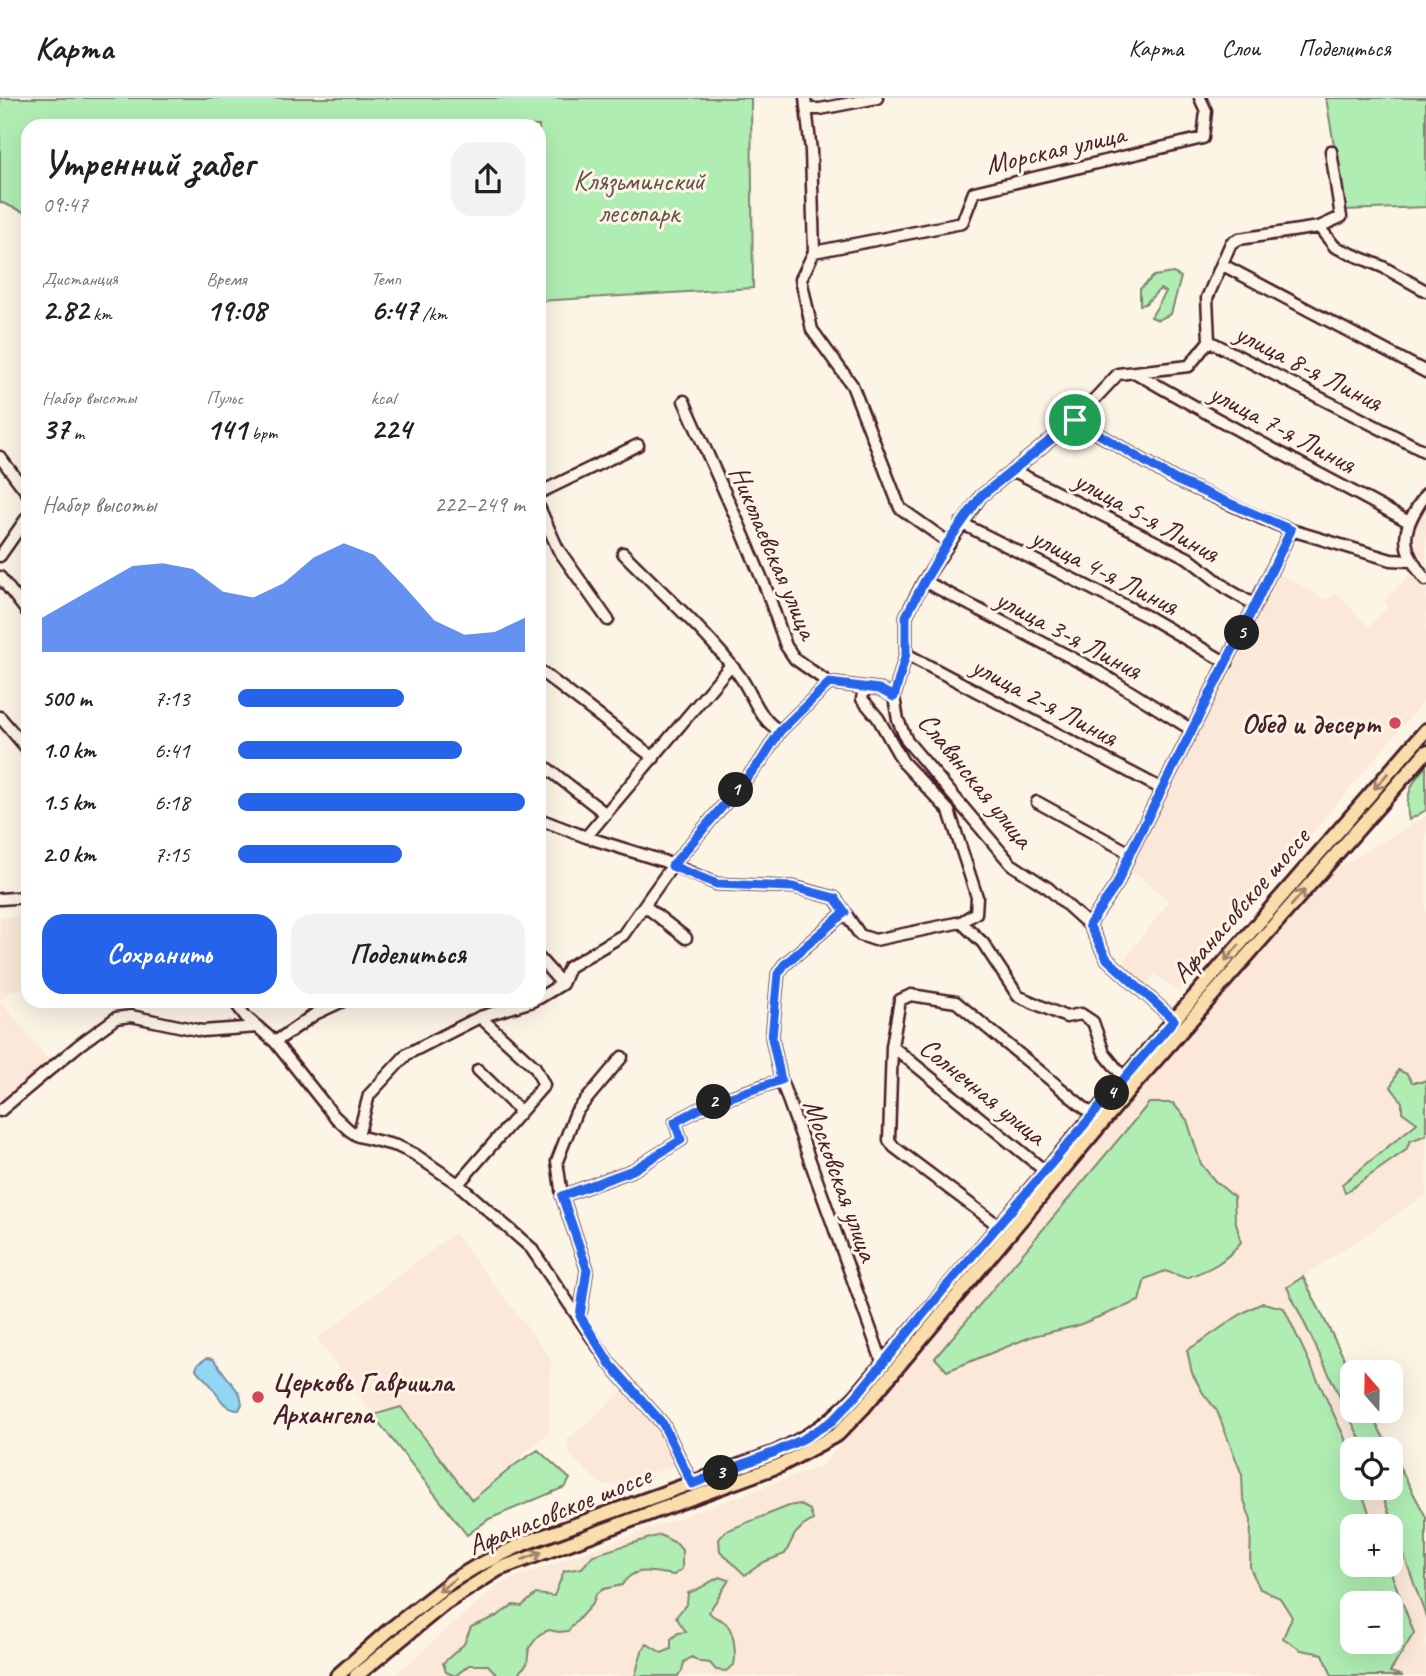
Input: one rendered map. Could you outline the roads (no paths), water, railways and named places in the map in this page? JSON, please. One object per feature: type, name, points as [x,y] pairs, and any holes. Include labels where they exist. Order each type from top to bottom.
[{"type":"main road","name":"Афанасовское шоссе","points":[[337,1676],[420,1606],[477,1566],[525,1543],[775,1452],[832,1421],[1124,1078],[1426,730]]},
{"type":"main road","name":"Афанасовское шоссе","points":[[356,1676],[444,1604],[499,1569],[781,1465],[838,1434],[864,1407],[1132,1087],[1426,752]]},
{"type":"street","points":[[877,98],[820,109],[806,103],[811,151],[814,251],[801,279],[812,330],[852,385],[900,508],[948,542]]},
{"type":"street","name":"Морская улица","points":[[814,251],[962,223],[974,192],[1203,138],[1206,111],[1200,98]]},
{"type":"street","points":[[1209,341],[1208,298],[1231,243],[1239,239],[1321,229],[1341,217],[1331,151]]},
{"type":"street","points":[[1321,229],[1335,247],[1383,267],[1426,290]]},
{"type":"street","points":[[1223,264],[1426,372]]},
{"type":"street","name":"Славянская улица","points":[[1174,1020],[1107,959],[1089,925],[1048,888],[1011,864],[907,741],[898,720],[894,697],[906,654],[906,616],[948,542],[981,496],[1075,420],[1118,374],[1189,366],[1209,341]]},
{"type":"street","name":"улица 8-я Линия","points":[[1209,341],[1426,452]]},
{"type":"street","name":"улица 7-я Линия","points":[[1136,372],[1212,418],[1317,471],[1409,522]]},
{"type":"street","name":"Николаевская улица","points":[[684,401],[741,529],[786,646],[795,659],[829,683],[879,689],[894,697]]},
{"type":"street","points":[[1075,420],[1176,480],[1291,530],[1391,560],[1410,561]]},
{"type":"street","points":[[546,490],[638,445]]},
{"type":"street","points":[[0,457],[21,485]]},
{"type":"street","name":"улица 5-я Линия","points":[[1013,471],[1188,558],[1229,590],[1255,605]]},
{"type":"street","points":[[1426,494],[1409,522],[1406,540],[1410,561],[1426,580]]},
{"type":"street","name":"улица 4-я Линия","points":[[961,523],[1150,618],[1227,663]]},
{"type":"street","points":[[0,556],[21,526]]},
{"type":"street","points":[[546,528],[607,620]]},
{"type":"street","points":[[1089,925],[1117,884],[1291,530]]},
{"type":"street","points":[[623,554],[740,675],[769,725],[780,731]]},
{"type":"street","points":[[0,577],[21,605]]},
{"type":"street","name":"улица 3-я Линия","points":[[924,582],[1099,672],[1192,730]]},
{"type":"street","name":"улица 2-я Линия","points":[[906,654],[1162,789]]},
{"type":"street","points":[[586,837],[730,666]]},
{"type":"street","points":[[546,675],[654,758]]},
{"type":"street","points":[[546,994],[562,984],[569,967],[623,935],[672,866],[761,761],[780,731],[829,683]]},
{"type":"street","points":[[546,822],[586,837],[663,860],[717,884],[793,887],[835,898],[860,934],[875,940],[961,922],[976,913],[977,897],[948,811],[903,762],[878,718],[862,699],[864,688]]},
{"type":"street","points":[[0,717],[21,742]]},
{"type":"street","points":[[546,767],[606,814]]},
{"type":"street","points":[[1037,802],[1130,853]]},
{"type":"street","points":[[0,899],[21,898]]},
{"type":"street","points":[[645,906],[685,938]]},
{"type":"street","name":"Московская улица","points":[[845,912],[784,965],[778,974],[772,1038],[781,1080],[883,1364]]},
{"type":"street","points":[[961,922],[983,943],[1018,996],[1066,1017],[1081,1014],[1093,1022],[1104,1053],[1124,1078]]},
{"type":"street","points":[[546,966],[562,984]]},
{"type":"street","points":[[999,1226],[891,1144],[888,1137],[892,1046],[898,1007],[905,996],[954,1001],[1093,1115]]},
{"type":"street","points":[[241,1008],[275,1042],[334,1116],[349,1130],[358,1136],[397,1146],[414,1154],[458,1184],[531,1248],[580,1316],[610,1364],[663,1424],[692,1484]]},
{"type":"street","points":[[275,1042],[315,1014],[328,1008]]},
{"type":"street","points":[[358,1136],[369,1095],[407,1054],[480,1017],[510,1008]]},
{"type":"street","points":[[0,1111],[116,1018],[131,1016],[202,1031],[258,1027]]},
{"type":"street","points":[[458,1184],[544,1086],[535,1067],[480,1017]]},
{"type":"street","name":"Солнечная улица","points":[[892,1046],[1045,1171]]},
{"type":"street","points":[[580,1316],[587,1269],[562,1196],[557,1161],[576,1112],[622,1057]]},
{"type":"street","points":[[478,1070],[520,1111]]},
{"type":"street","points":[[562,1196],[633,1170],[681,1140],[675,1122],[707,1105],[781,1080]]},
{"type":"water","points":[[207,1358],[213,1359],[240,1394],[242,1404],[239,1410],[230,1408],[223,1402],[196,1369],[198,1364]]},
{"type":"place","name":"Обед и десерт","points":[[1395,723]]},
{"type":"place","name":"Церковь Гавриила Архангела","points":[[258,1397]]},
{"type":"park label","name":"Клязьминский лесопарк","points":[[639,196]]}]
